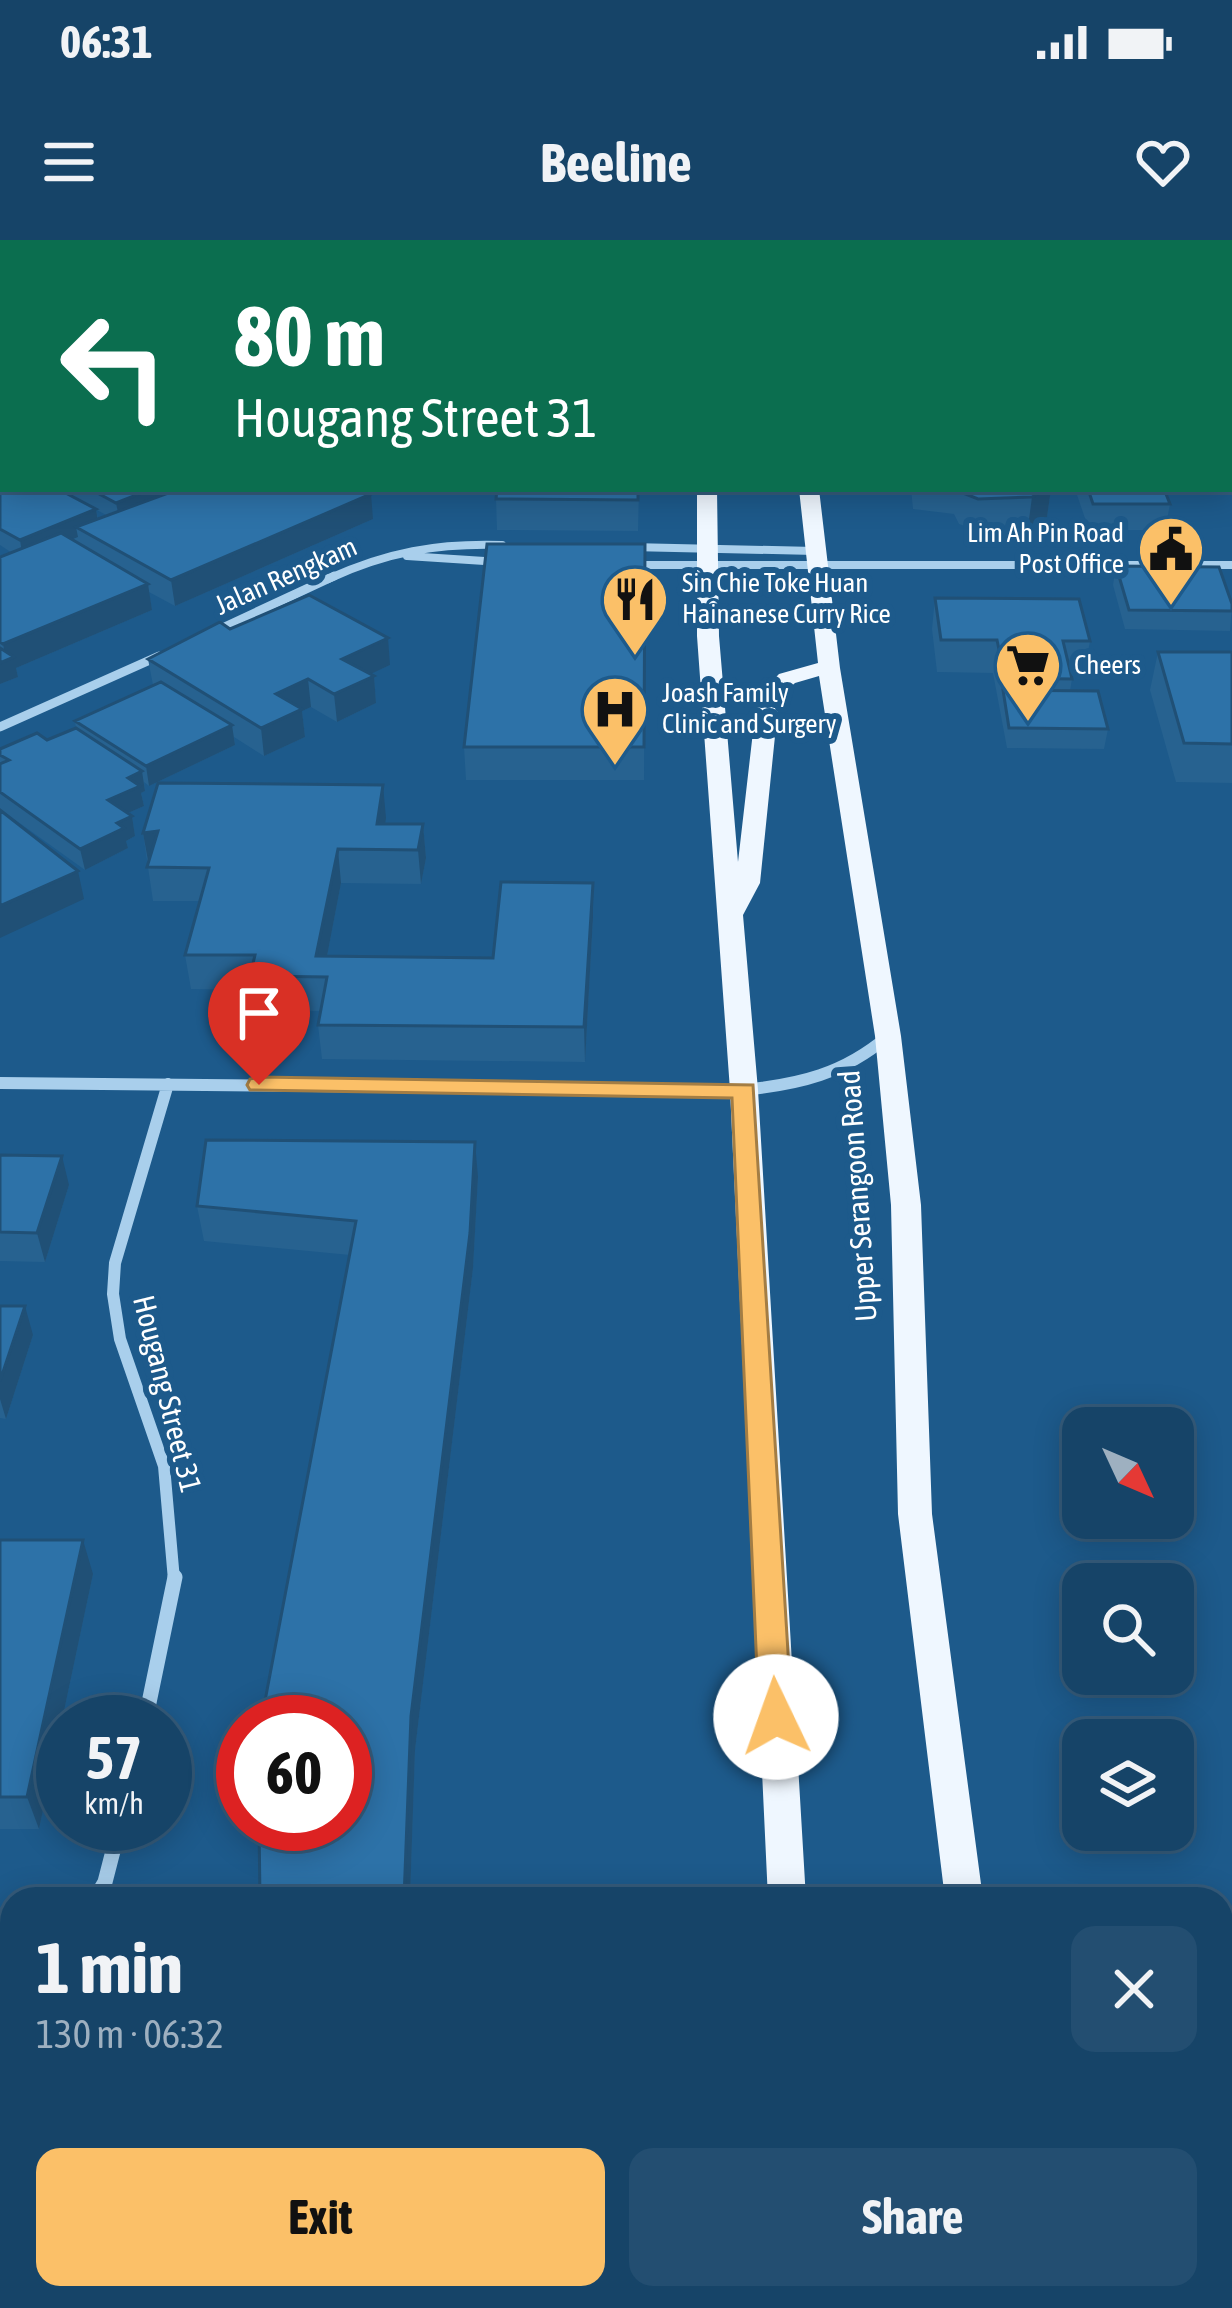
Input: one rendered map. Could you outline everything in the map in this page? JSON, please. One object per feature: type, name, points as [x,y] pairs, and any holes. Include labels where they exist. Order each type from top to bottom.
[{"type":"main road","points":[[707,492],[707,558],[744,1090],[786,1887]]},
{"type":"main road","name":"Upper Serangoon Road","points":[[809,492],[829,668],[888,1036],[906,1204],[915,1514],[962,1887]]},
{"type":"main road","points":[[729,916],[748,884],[768,698],[776,684],[793,674],[829,668]]},
{"type":"street","name":"Jalan Rengkam","points":[[196,640],[367,561],[445,543],[515,545]]},
{"type":"street","points":[[610,547],[707,558],[816,559]]},
{"type":"street","name":"Jalan Rengkam","points":[[394,555],[502,562]]},
{"type":"street","points":[[612,564],[707,558],[1232,565]]},
{"type":"street","points":[[0,727],[174,649]]},
{"type":"street","points":[[0,1083],[744,1090],[820,1079],[857,1064],[888,1036]]},
{"type":"street","name":"Hougang Street 31","points":[[151,1695],[176,1570],[164,1466],[119,1339],[112,1294],[115,1263],[168,1084]]},
{"type":"street","points":[[102,1887],[113,1851]]},
{"type":"building","points":[[0,492],[64,492],[96,509],[20,540],[0,529]]},
{"type":"building","points":[[96,492],[144,492],[116,503]]},
{"type":"building","points":[[171,492],[371,494],[171,580],[76,527]]},
{"type":"building","points":[[497,492],[638,492],[638,500],[496,499]]},
{"type":"building","points":[[1041,492],[1032,497],[978,499],[963,493]]},
{"type":"building","points":[[1089,492],[1165,492],[1170,504],[1093,504]]},
{"type":"building","points":[[61,533],[148,584],[3,644],[0,557]]},
{"type":"building","points":[[487,544],[645,544],[644,747],[464,747]]},
{"type":"building","points":[[1116,566],[1219,567],[1232,611],[1129,610]]},
{"type":"building","points":[[309,595],[388,638],[342,659],[374,676],[334,694],[308,679],[276,694],[302,709],[261,728],[148,659],[220,622],[230,629]]},
{"type":"building","points":[[935,598],[1079,599],[1090,641],[1063,641],[1072,679],[1005,678],[997,640],[941,640]]},
{"type":"building","points":[[0,648],[14,657],[0,663]]},
{"type":"building","points":[[1158,652],[1232,652],[1232,744],[1184,743]]},
{"type":"building","points":[[161,682],[232,725],[146,766],[75,721]]},
{"type":"building","points":[[1003,690],[1098,691],[1108,729],[1009,728]]},
{"type":"building","points":[[76,728],[142,771],[128,778],[140,786],[108,800],[132,816],[117,823],[124,828],[80,849],[0,792],[0,764],[9,760],[0,755],[0,749],[37,733],[47,740]]},
{"type":"building","points":[[158,783],[383,785],[377,824],[423,824],[418,850],[338,849],[316,956],[493,958],[501,882],[593,883],[584,1027],[318,1025],[327,977],[250,976],[255,955],[185,955],[209,868],[147,867],[158,831],[143,833]]},
{"type":"building","points":[[0,810],[78,871],[0,906]]},
{"type":"building","points":[[206,1140],[475,1142],[470,1233],[411,1716],[404,1887],[260,1887],[259,1851],[372,1851],[372,1695],[266,1695],[356,1221],[197,1206]]},
{"type":"building","points":[[0,1155],[62,1156],[37,1233],[0,1232]]},
{"type":"building","points":[[0,1306],[25,1306],[0,1381]]},
{"type":"building","points":[[0,1540],[83,1540],[49,1695],[36,1695],[36,1756],[27,1797],[0,1797]]},
{"type":"place","name":"Lim Ah Pin Road Post Office","points":[[1171,608]]},
{"type":"place","name":"Sin Chie Toke Huan Hainanese Curry Rice","points":[[635,658]]},
{"type":"place","name":"Cheers","points":[[1028,724]]},
{"type":"place","name":"Joash Family Clinic and Surgery","points":[[615,768]]},
{"type":"route","points":[[259,1085],[680,1093],[744,1090],[776,1717]]}]
